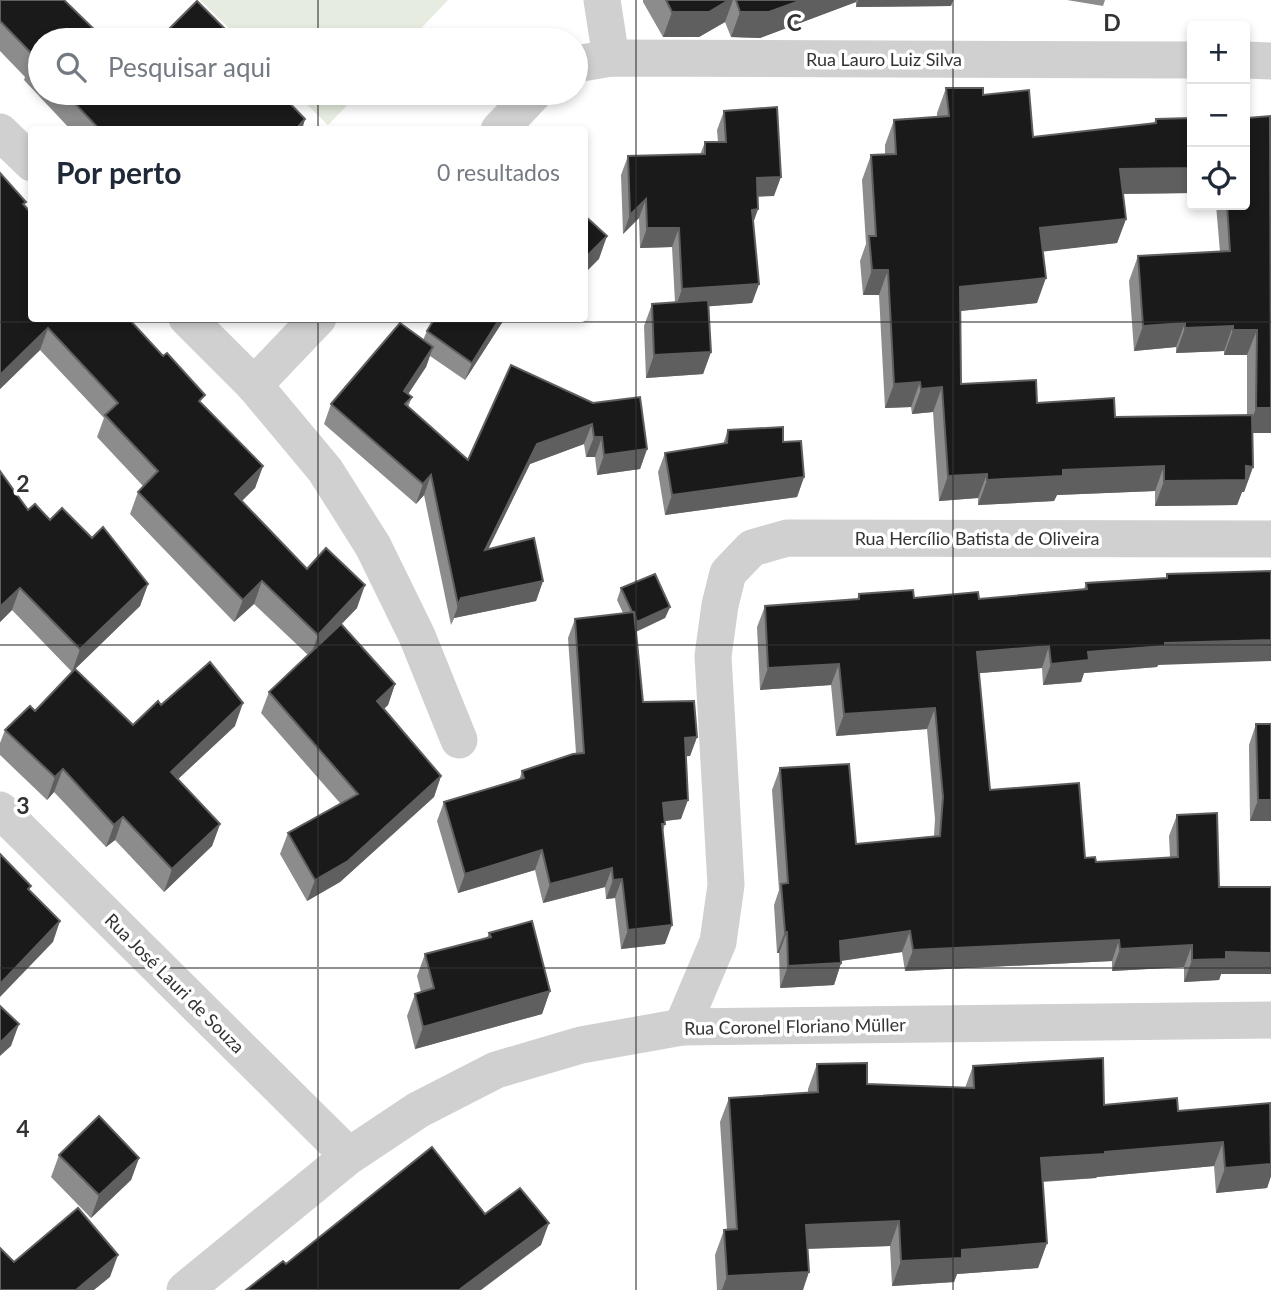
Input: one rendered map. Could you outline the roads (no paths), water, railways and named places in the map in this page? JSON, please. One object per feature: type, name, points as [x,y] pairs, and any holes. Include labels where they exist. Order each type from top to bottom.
[{"type":"street","points":[[593,61],[602,0]]},
{"type":"street","name":"Rua Lauro Luiz Silva","points":[[593,61],[1187,60]]},
{"type":"street","points":[[1250,61],[1271,61]]},
{"type":"street","points":[[503,126],[523,105]]},
{"type":"street","points":[[0,132],[28,159]]},
{"type":"street","points":[[191,322],[254,385],[325,470],[373,546],[417,636],[459,740]]},
{"type":"street","points":[[254,385],[314,322]]},
{"type":"street","name":"Rua Hercílio Batista de Oliveira","points":[[682,1027],[718,942],[726,885],[713,656],[720,605],[728,573],[752,548],[787,538],[1271,539]]},
{"type":"street","name":"Rua José Lauri de Souza","points":[[0,810],[349,1156]]},
{"type":"street","name":"Rua Coronel Floriano Müller","points":[[185,1290],[349,1156],[418,1110],[496,1070],[581,1045],[682,1027],[1271,1020]]}]
